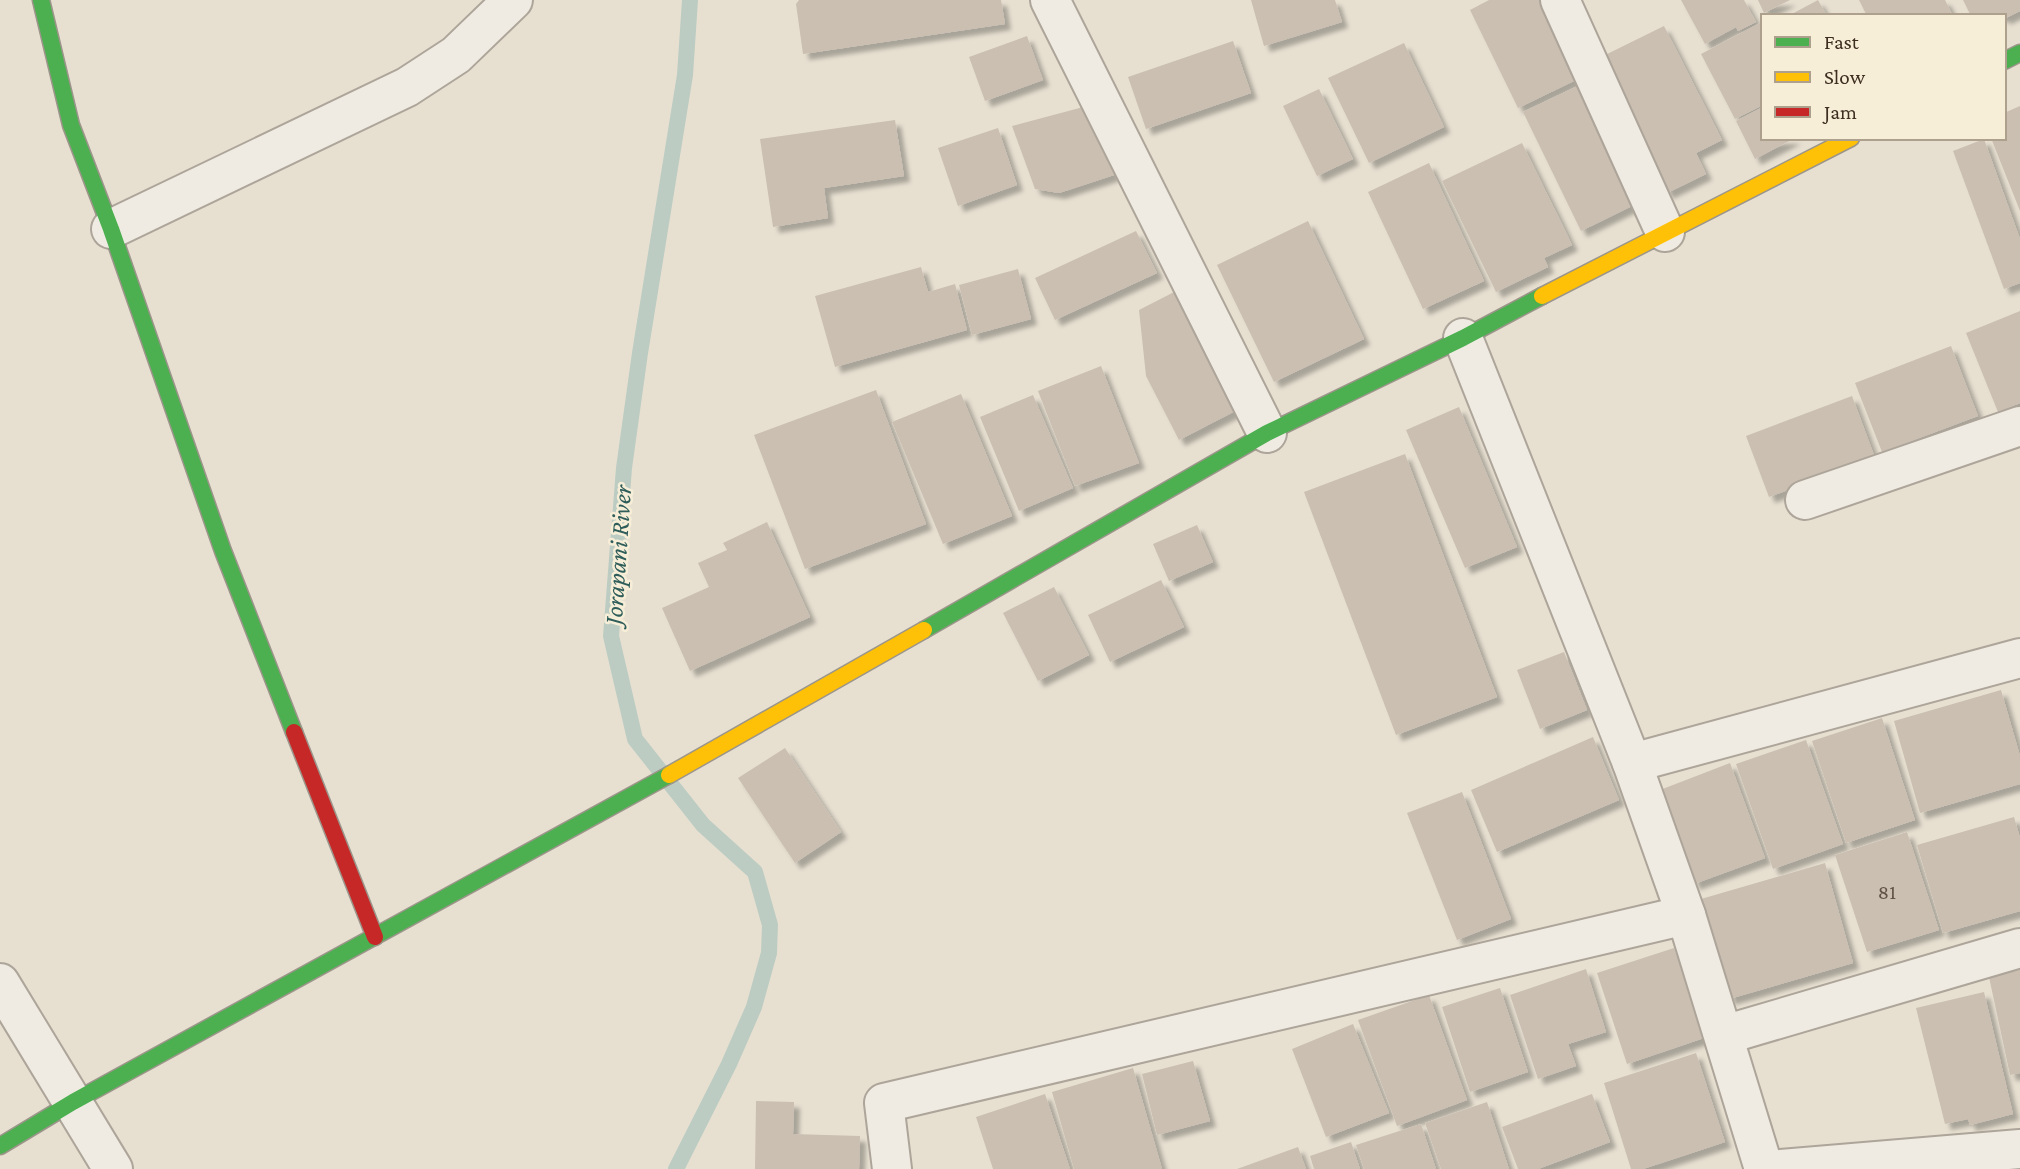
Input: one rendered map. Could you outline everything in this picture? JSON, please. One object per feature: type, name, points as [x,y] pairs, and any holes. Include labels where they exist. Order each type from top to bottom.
[{"type":"street","points":[[41,0],[71,124],[111,229],[223,551],[375,937]]},
{"type":"street","points":[[111,229],[407,87],[456,55],[513,0]]},
{"type":"street","points":[[1050,0],[1267,433]]},
{"type":"street","points":[[1560,0],[1665,232]]},
{"type":"street","points":[[0,1146],[72,1102],[748,732],[1267,433],[1463,338],[1847,140]]},
{"type":"street","points":[[1463,338],[1632,763],[1686,915],[1764,1169]]},
{"type":"street","points":[[1805,500],[2020,426]]},
{"type":"street","points":[[1632,763],[2020,658]]},
{"type":"street","points":[[892,1169],[884,1102],[1686,915]]},
{"type":"street","points":[[1724,1035],[2020,948]]},
{"type":"street","points":[[0,983],[113,1169]]},
{"type":"street","points":[[1781,1169],[2020,1149]]},
{"type":"building","points":[[799,0],[1001,0],[1005,24],[803,54],[796,4]]},
{"type":"building","points":[[1251,0],[1335,0],[1342,22],[1264,46]]},
{"type":"building","points":[[1489,0],[1540,0],[1578,79],[1518,108],[1470,10]]},
{"type":"building","points":[[1681,0],[1744,0],[1756,22],[1738,31],[1736,27],[1705,44]]},
{"type":"building","points":[[1758,0],[1790,0],[1764,13]]},
{"type":"building","points":[[1818,0],[1826,14],[1792,14]]},
{"type":"building","points":[[1859,0],[1945,0],[1952,14],[1866,14]]},
{"type":"building","points":[[1963,0],[2020,0],[2020,11],[2006,18],[2006,14],[1970,14]]},
{"type":"building","points":[[1760,23],[1761,106],[1735,119],[1701,54]]},
{"type":"building","points":[[1664,26],[1722,140],[1696,153],[1706,174],[1667,193],[1599,58]]},
{"type":"building","points":[[1027,36],[1043,80],[985,101],[969,57]]},
{"type":"building","points":[[1233,41],[1251,93],[1146,129],[1128,77]]},
{"type":"building","points":[[1404,43],[1444,127],[1369,163],[1328,78]]},
{"type":"building","points":[[1580,85],[1638,203],[1581,231],[1523,112]]},
{"type":"building","points":[[1319,89],[1353,159],[1317,176],[1283,106]]},
{"type":"building","points":[[1087,106],[1114,175],[1059,193],[1035,189],[1012,126]]},
{"type":"building","points":[[2020,106],[2020,211],[1992,140],[2006,140],[2006,112]]},
{"type":"building","points":[[1761,108],[1761,140],[1791,140],[1755,159],[1736,121]]},
{"type":"building","points":[[895,120],[904,176],[824,188],[828,218],[773,227],[760,139]]},
{"type":"building","points":[[998,128],[1017,185],[958,206],[938,148]]},
{"type":"building","points":[[1984,140],[2020,239],[2020,283],[2004,289],[1953,151]]},
{"type":"building","points":[[1522,143],[1572,245],[1544,258],[1548,267],[1496,292],[1442,181]]},
{"type":"building","points":[[1429,163],[1484,281],[1423,309],[1368,192]]},
{"type":"building","points":[[1308,221],[1364,339],[1274,382],[1217,265]]},
{"type":"building","points":[[1136,231],[1157,273],[1055,320],[1035,278]]},
{"type":"building","points":[[921,267],[928,292],[955,284],[967,330],[835,367],[815,296]]},
{"type":"building","points":[[1018,269],[1031,319],[972,335],[959,285]]},
{"type":"building","points":[[1178,290],[1239,409],[1179,440],[1146,376],[1139,310]]},
{"type":"building","points":[[2020,311],[2020,403],[1998,412],[1966,333]]},
{"type":"building","points":[[1951,346],[1978,416],[1882,452],[1855,383]]},
{"type":"building","points":[[1101,366],[1139,463],[1075,486],[1038,391]]},
{"type":"building","points":[[876,390],[926,524],[805,569],[754,435]]},
{"type":"building","points":[[961,394],[1012,516],[943,544],[892,422]]},
{"type":"building","points":[[1033,395],[1073,488],[1019,511],[980,417]]},
{"type":"building","points":[[1852,396],[1875,458],[1769,497],[1746,436]]},
{"type":"building","points":[[1459,407],[1517,547],[1465,568],[1406,430]]},
{"type":"building","points":[[1405,454],[1497,697],[1396,735],[1304,492]]},
{"type":"building","points":[[767,522],[810,617],[690,671],[662,608],[709,587],[698,563],[727,550],[723,543]]},
{"type":"building","points":[[1197,525],[1213,562],[1169,581],[1153,544]]},
{"type":"building","points":[[1161,580],[1184,627],[1110,662],[1088,615]]},
{"type":"building","points":[[1054,587],[1089,655],[1038,681],[1003,613]]},
{"type":"building","points":[[1564,652],[1587,710],[1540,729],[1517,670]]},
{"type":"building","points":[[2001,690],[2020,756],[2020,784],[1920,813],[1894,721]]},
{"type":"building","points":[[1882,718],[1915,820],[1846,843],[1812,741]]},
{"type":"building","points":[[1593,737],[1619,800],[1497,852],[1471,790]]},
{"type":"building","points":[[1806,740],[1843,844],[1773,869],[1736,764]]},
{"type":"building","points":[[785,748],[841,832],[795,863],[738,778]]},
{"type":"building","points":[[1730,763],[1765,858],[1694,884],[1660,790]]},
{"type":"building","points":[[1462,792],[1511,919],[1457,940],[1407,813]]},
{"type":"building","points":[[2014,817],[2020,838],[2020,911],[1943,933],[1917,845]]},
{"type":"building","points":[[1907,832],[1939,930],[1867,952],[1835,855]]},
{"type":"building","points":[[1825,863],[1853,963],[1729,999],[1701,899]]},
{"type":"building","points":[[1674,948],[1704,1038],[1627,1064],[1597,973]]},
{"type":"building","points":[[1586,969],[1606,1032],[1568,1044],[1576,1066],[1538,1079],[1510,995]]},
{"type":"building","points":[[2020,970],[2020,1073],[2010,1075],[1989,977]]},
{"type":"building","points":[[1500,988],[1528,1072],[1470,1092],[1442,1007]]},
{"type":"building","points":[[1984,992],[2013,1114],[1970,1125],[1968,1119],[1945,1124],[1916,1008]]},
{"type":"building","points":[[1429,995],[1467,1100],[1397,1126],[1358,1020]]},
{"type":"building","points":[[1353,1024],[1389,1113],[1326,1137],[1292,1049]]},
{"type":"building","points":[[1696,1053],[1725,1142],[1643,1169],[1631,1169],[1604,1083]]},
{"type":"building","points":[[1193,1061],[1210,1121],[1157,1135],[1142,1074]]},
{"type":"building","points":[[1133,1068],[1162,1169],[1074,1169],[1052,1092]]},
{"type":"building","points":[[1045,1094],[1070,1169],[993,1169],[976,1117]]},
{"type":"building","points":[[1592,1094],[1610,1142],[1538,1169],[1518,1169],[1502,1127]]},
{"type":"building","points":[[756,1101],[794,1102],[793,1134],[860,1136],[859,1169],[755,1169]]},
{"type":"building","points":[[1487,1102],[1509,1169],[1441,1169],[1425,1123]]},
{"type":"building","points":[[1421,1124],[1436,1169],[1364,1169],[1356,1145]]},
{"type":"building","points":[[1351,1142],[1360,1169],[1314,1169],[1310,1156]]},
{"type":"building","points":[[1298,1147],[1306,1169],[1237,1169]]},
{"type":"waterway","name":"Jorapani River","points":[[676,1169],[729,1064],[754,1007],[769,953],[770,925],[755,872],[703,825],[635,739],[611,636],[624,468],[685,75],[690,0]]},
{"type":"traffic: fast","points":[[41,0],[71,125],[111,229],[223,551],[294,732]]},
{"type":"traffic: fast","points":[[2006,60],[2020,53]]},
{"type":"traffic: fast","points":[[924,630],[1267,433],[1463,338],[1542,296]]},
{"type":"traffic: fast","points":[[0,1146],[73,1102],[669,775]]},
{"type":"traffic: slow","points":[[1542,296],[1847,140]]},
{"type":"traffic: slow","points":[[669,775],[924,630]]},
{"type":"traffic: jam","points":[[294,732],[375,937]]}]
